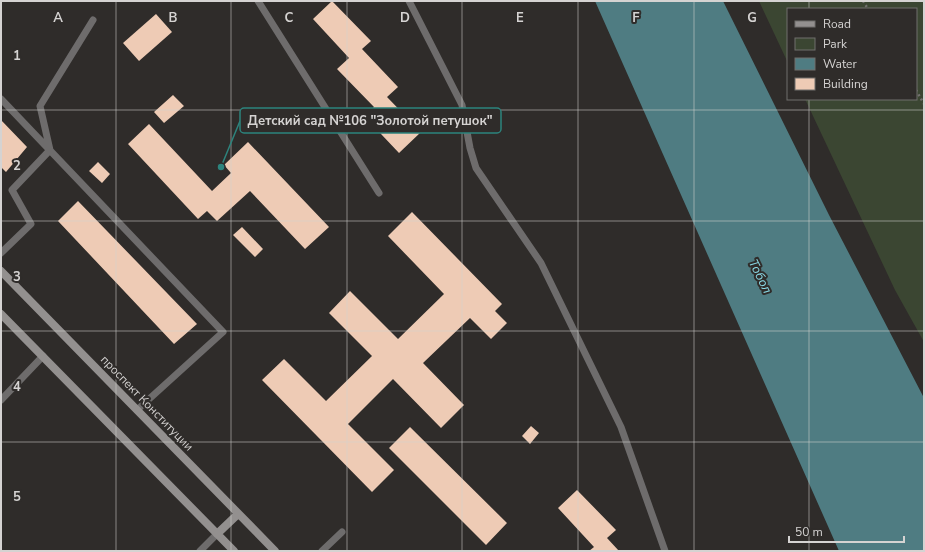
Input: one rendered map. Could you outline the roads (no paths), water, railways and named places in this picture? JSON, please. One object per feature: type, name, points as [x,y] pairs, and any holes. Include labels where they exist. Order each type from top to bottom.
[{"type":"main road","name":"проспект Конституции","points":[[1,272],[274,551]]},
{"type":"main road","points":[[1,314],[234,551]]},
{"type":"main road","points":[[218,534],[238,514]]},
{"type":"lane","points":[[409,1],[462,105],[470,148],[476,168],[541,263],[621,427],[666,551]]},
{"type":"lane","points":[[260,2],[379,193]]},
{"type":"lane","points":[[50,150],[40,106],[93,20]]},
{"type":"lane","points":[[1,99],[223,332],[137,410]]},
{"type":"lane","points":[[1,253],[30,224],[12,190],[50,150]]},
{"type":"lane","points":[[1,400],[43,356]]},
{"type":"lane","points":[[322,551],[342,532]]},
{"type":"lane","points":[[200,551],[218,534]]},
{"type":"water","name":"Тобол","points":[[595,1],[723,1],[829,215],[924,398],[924,551],[839,551]]},
{"type":"place","name":"Детский сад №106 \"Золотой петушок\"","points":[[221,167]]}]
